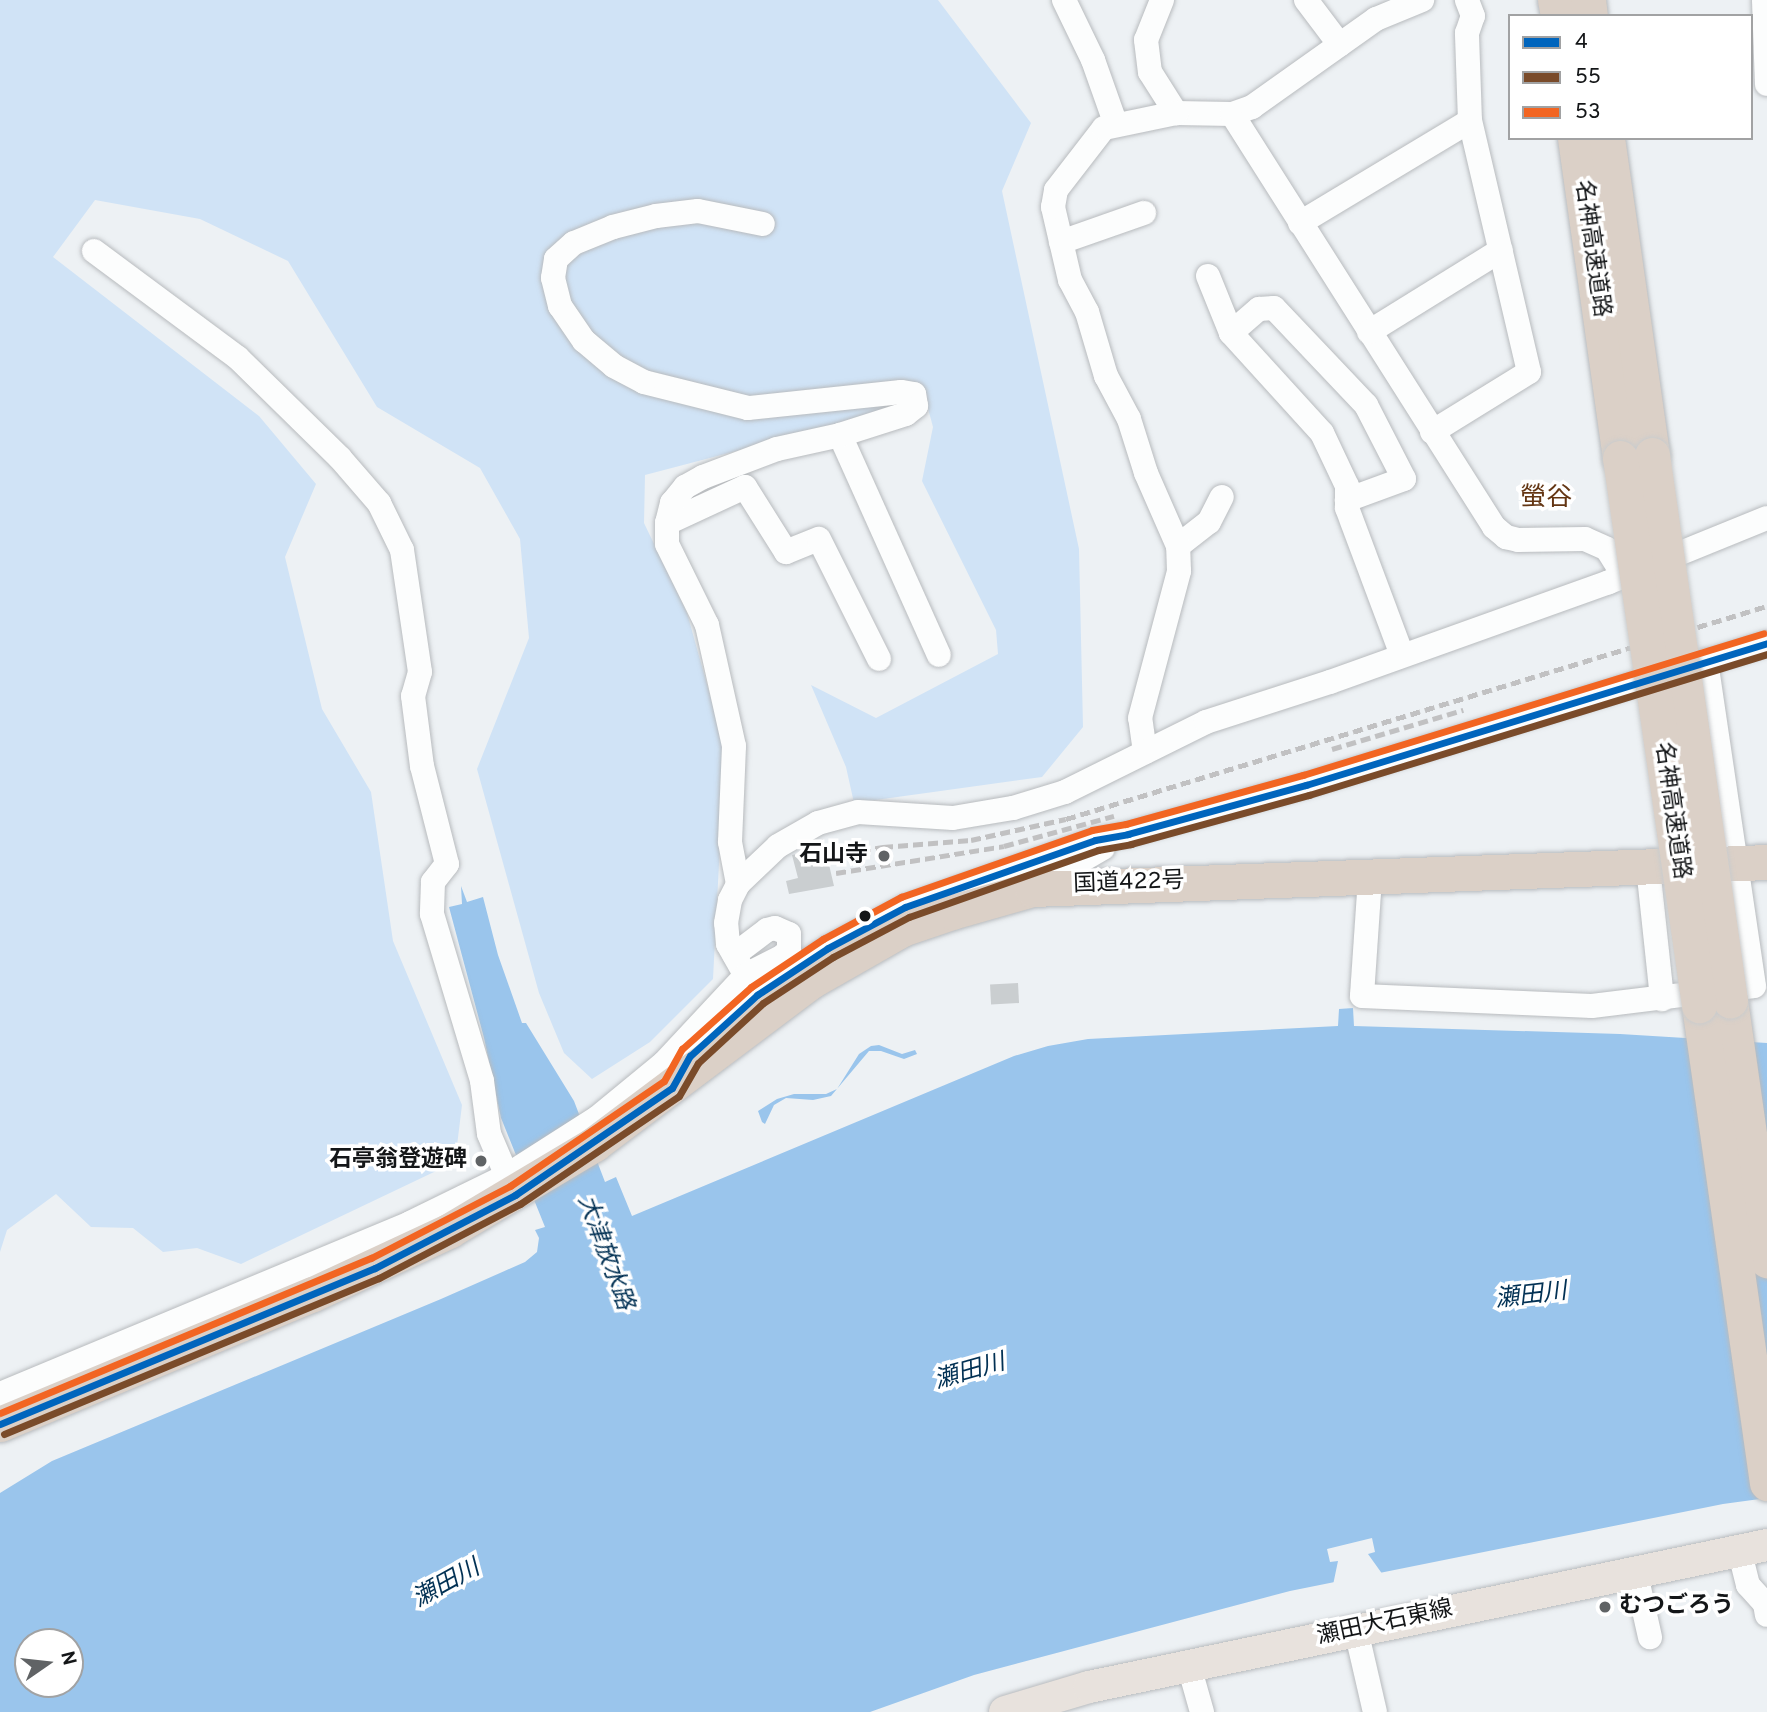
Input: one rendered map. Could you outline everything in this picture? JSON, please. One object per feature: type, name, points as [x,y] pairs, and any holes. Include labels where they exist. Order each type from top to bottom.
[{"type":"highway","name":"名神高速道路","points":[[1575,140],[1636,456],[1767,1260]]},
{"type":"highway","name":"名神高速道路","points":[[1607,140],[1636,456],[1767,1483]]},
{"type":"highway","name":"国道422号","points":[[0,1424],[57,1384],[375,1268],[594,1144],[673,1088],[751,985],[843,961],[902,929],[1032,889],[1751,863]]},
{"type":"main road","name":"瀬田大石東線","points":[[1005,1712],[1051,1696],[1189,1665],[1753,1547]]},
{"type":"street","points":[[1064,0],[1093,60],[1116,125]]},
{"type":"street","points":[[1162,0],[1146,40],[1150,72],[1176,113]]},
{"type":"street","points":[[1306,0],[1340,45]]},
{"type":"street","points":[[1145,752],[1140,718],[1179,572],[1178,546],[1146,473],[1129,419],[1106,376],[1087,312],[1070,280],[1053,207],[1056,190],[1104,128],[1176,113],[1232,114],[1252,107],[1376,19],[1422,0]]},
{"type":"street","points":[[1432,432],[1529,372],[1471,121],[1467,33],[1474,16],[1467,0]]},
{"type":"street","points":[[1765,7],[1767,84]]},
{"type":"street","points":[[1232,114],[1480,508],[1506,537],[1585,539],[1607,549],[1624,576]]},
{"type":"street","points":[[1300,223],[1471,121]]},
{"type":"street","points":[[751,985],[728,944],[726,923],[738,884],[730,842],[734,746],[707,625],[667,544],[667,523],[672,503],[685,487],[703,477],[778,449],[840,435],[905,414],[916,406],[914,394],[901,392],[748,408],[644,382],[614,366],[584,341],[560,306],[553,278],[556,259],[574,243],[613,227],[656,215],[698,211],[763,224]]},
{"type":"street","points":[[1061,242],[1144,213]]},
{"type":"street","points":[[1369,332],[1501,250]]},
{"type":"street","points":[[94,251],[238,358],[340,458],[371,494],[402,550],[420,672],[413,696],[422,766],[447,864],[433,882],[432,914],[482,1081],[489,1134],[514,1187],[664,1063],[751,985],[905,907],[1095,840],[1128,834],[1306,785],[1767,643]]},
{"type":"street","points":[[1208,276],[1231,333],[1322,433],[1347,486],[1347,508],[1402,655]]},
{"type":"street","points":[[1231,333],[1259,309],[1274,308],[1366,405],[1404,479],[1347,500]]},
{"type":"street","points":[[840,435],[939,655]]},
{"type":"street","points":[[667,523],[745,487],[786,552],[819,539],[879,659]]},
{"type":"street","points":[[1178,546],[1209,522],[1222,497]]},
{"type":"street","points":[[738,884],[778,846],[818,823],[858,812],[953,818],[1013,808],[1065,792],[1206,722],[1331,682],[1624,576],[1767,518]]},
{"type":"street","points":[[1370,878],[1362,996],[1592,1006],[1754,986],[1751,863],[1706,662]]},
{"type":"street","points":[[1032,889],[1128,834]]},
{"type":"street","points":[[1648,867],[1662,999]]},
{"type":"street","points":[[0,1394],[57,1384]]},
{"type":"street","points":[[1753,1547],[1748,1585],[1765,1604],[1767,1615]]},
{"type":"street","points":[[1635,1570],[1650,1637]]},
{"type":"street","points":[[1356,1630],[1375,1712]]},
{"type":"street","points":[[1189,1665],[1202,1712]]},
{"type":"shaded area","points":[[0,0],[938,0],[1031,123],[1002,191],[1079,549],[1083,727],[1042,777],[854,803],[846,767],[811,685],[876,718],[998,654],[996,630],[922,481],[933,427],[926,401],[645,475],[644,523],[687,613],[725,749],[713,979],[650,1042],[592,1079],[564,1053],[539,993],[477,769],[529,638],[520,539],[480,468],[377,407],[288,261],[200,219],[95,200],[53,257],[259,416],[316,484],[285,557],[322,709],[371,792],[393,941],[462,1105],[455,1162],[241,1264],[197,1248],[163,1252],[133,1228],[91,1227],[56,1194],[7,1230],[0,1252]]},
{"type":"water","points":[[461,886],[467,902],[483,897],[498,955],[522,1023],[526,1023],[574,1101],[605,1182],[616,1177],[632,1216],[1014,1056],[1048,1046],[1088,1039],[1338,1026],[1339,1009],[1353,1008],[1354,1026],[1620,1034],[1767,1043],[1767,1498],[1723,1504],[1290,1591],[974,1675],[870,1712],[0,1712],[0,1493],[52,1461],[441,1299],[525,1262],[537,1252],[539,1238],[535,1230],[545,1227],[501,1118],[484,1038],[449,907],[462,904]]},
{"type":"water","points":[[879,1045],[902,1054],[915,1050],[917,1054],[904,1059],[881,1051],[869,1051],[837,1089],[859,1054],[871,1046]]},
{"type":"water","points":[[837,1089],[831,1096],[813,1100],[786,1098],[774,1105],[765,1124],[758,1111],[777,1099],[794,1094],[826,1094]]},
{"type":"pier","points":[[1372,1538],[1375,1552],[1368,1554],[1383,1575],[1333,1585],[1338,1561],[1330,1562],[1327,1549]]},
{"type":"building","points":[[823,839],[834,886],[789,894],[786,881],[798,878],[792,855],[809,851],[811,857],[820,855],[817,842]]},
{"type":"building","points":[[1018,983],[1019,1003],[991,1004],[990,984]]},
{"type":"railway","points":[[831,855],[883,847],[971,840],[1066,819],[1767,606]]},
{"type":"railway","points":[[1332,749],[1463,710]]},
{"type":"railway","points":[[836,873],[1004,846],[1114,816]]},
{"type":"transit line","name":"53","points":[[0,1413],[371,1258],[510,1186],[664,1081],[682,1049],[751,987],[823,939],[901,897],[1092,830],[1126,824],[1303,775],[1764,633]]},
{"type":"transit line","name":"4","points":[[0,1424],[375,1268],[515,1195],[672,1088],[690,1056],[757,995],[828,948],[905,907],[1095,840],[1128,834],[1306,785],[1767,643]]},
{"type":"transit line","name":"55","points":[[4,1434],[379,1278],[520,1204],[679,1096],[698,1063],[763,1003],[833,957],[909,917],[1098,850],[1131,844],[1309,795],[1767,654]]},
{"type":"place","name":"石山寺","points":[[884,856]]},
{"type":"place","name":"石亭翁登遊碑","points":[[481,1161]]},
{"type":"place","name":"むつごろう","points":[[1605,1607]]},
{"type":"district","name":"螢谷","points":[[1546,499]]},
{"type":"water label","name":"大津放水路","points":[[604,1253]]},
{"type":"water label","name":"瀬田川","points":[[1531,1297]]},
{"type":"water label","name":"瀬田川","points":[[970,1373]]},
{"type":"water label","name":"瀬田川","points":[[447,1585]]}]
